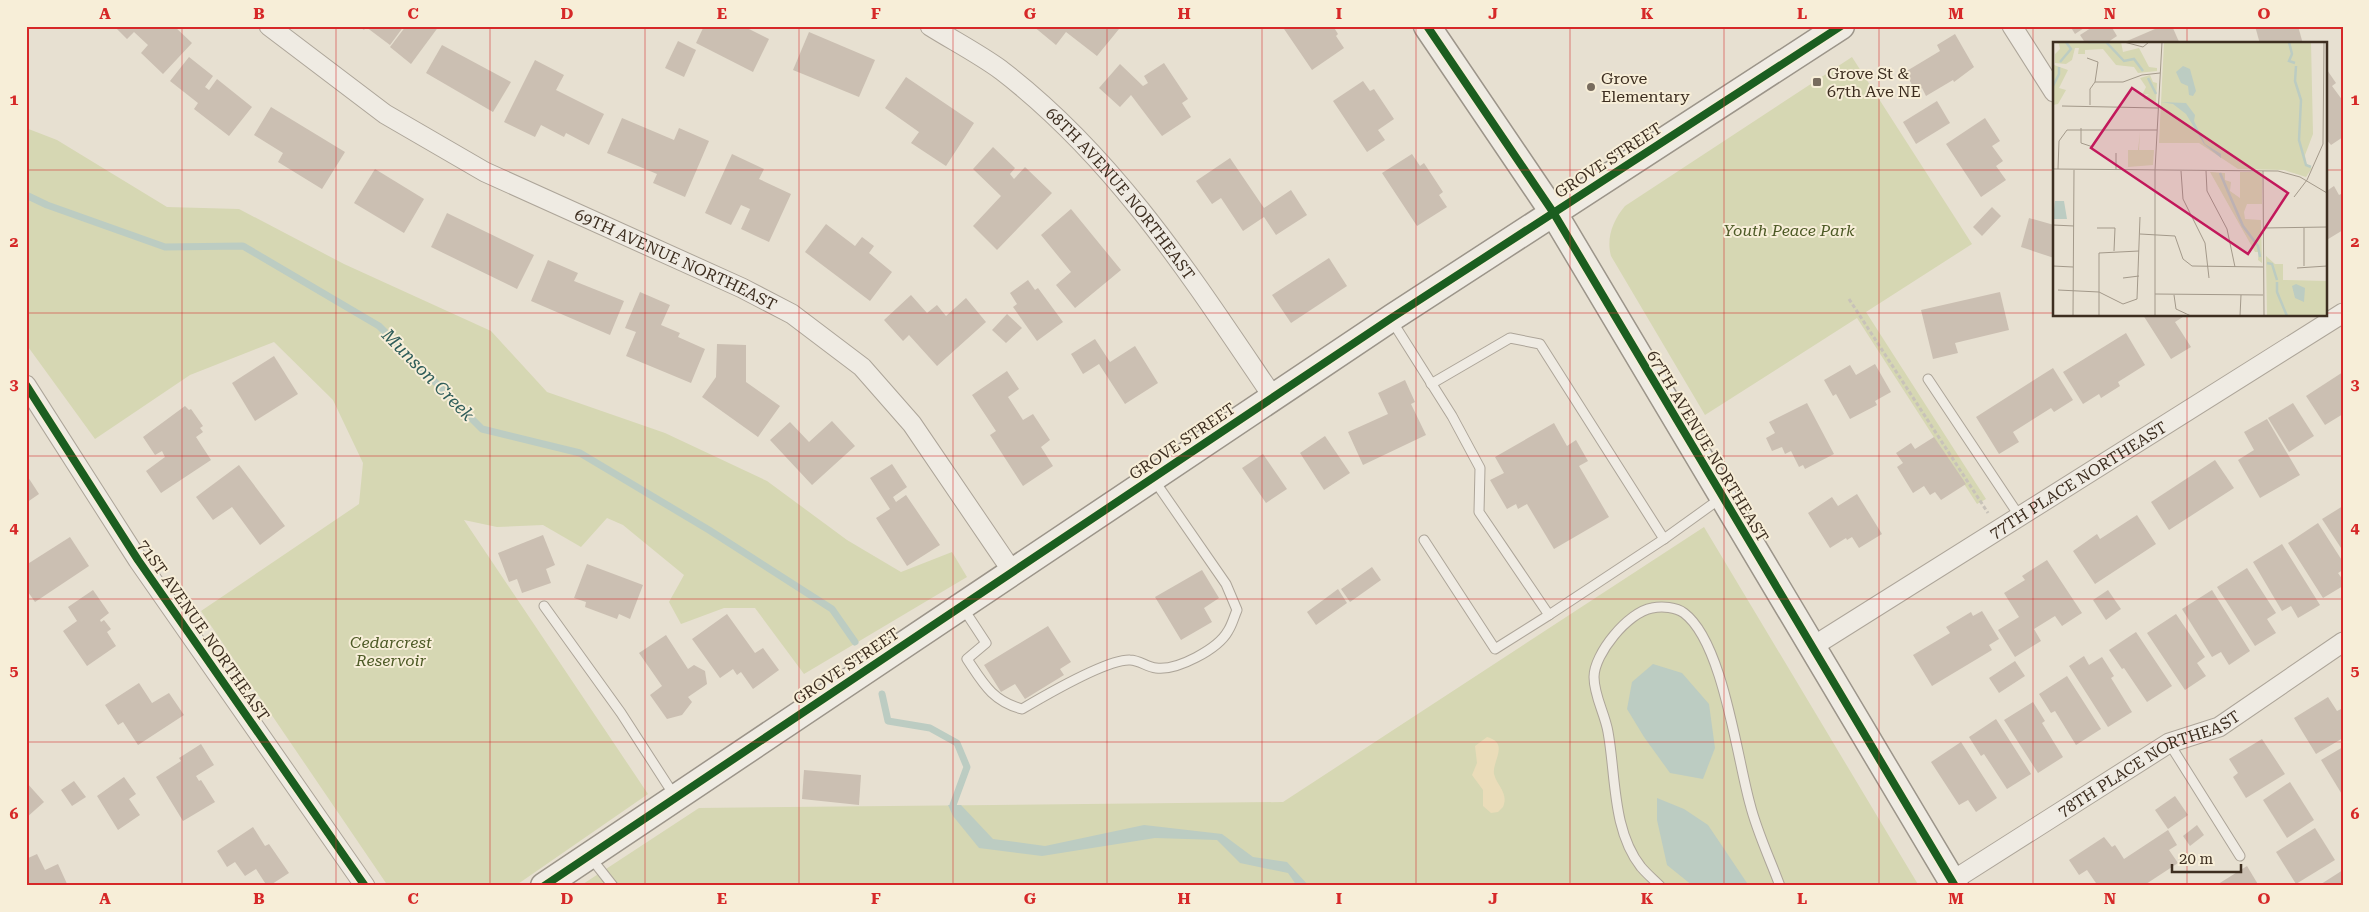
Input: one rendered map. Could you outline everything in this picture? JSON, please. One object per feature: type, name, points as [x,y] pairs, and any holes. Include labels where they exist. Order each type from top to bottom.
[{"type":"street","name":"69TH AVENUE NORTHEAST","points":[[269,26],[385,114],[485,172],[742,288],[792,314],[862,367],[912,424],[1012,571]]},
{"type":"street","name":"68TH AVENUE NORTHEAST","points":[[930,26],[1000,70],[1056,116],[1112,174],[1186,269],[1273,397]]},
{"type":"street","name":"67TH AVENUE NORTHEAST","points":[[1427,26],[1553,212],[1954,884]]},
{"type":"street","name":"GROVE STREET","points":[[544,886],[1273,397],[1816,37],[1841,26]]},
{"type":"street","points":[[2012,26],[2053,90]]},
{"type":"street","name":"77TH PLACE NORTHEAST","points":[[1812,648],[2343,313]]},
{"type":"street","name":"71ST AVENUE NORTHEAST","points":[[26,386],[138,560],[365,886]]},
{"type":"street","name":"78TH PLACE NORTHEAST","points":[[1954,884],[2169,744],[2218,727],[2343,642]]},
{"type":"lane","points":[[1391,319],[1480,468],[1479,512],[1549,615]]},
{"type":"lane","points":[[1431,384],[1510,338],[1540,344],[1664,540]]},
{"type":"lane","points":[[1928,380],[2020,517]]},
{"type":"lane","points":[[961,605],[986,643],[967,659],[989,691],[1007,705],[1022,709],[1058,688],[1106,666],[1130,660],[1156,668],[1177,665],[1211,650],[1228,632],[1237,610],[1226,584],[1152,478]]},
{"type":"lane","points":[[1424,540],[1495,649],[1664,540],[1723,496]]},
{"type":"lane","points":[[544,606],[621,713],[676,797]]},
{"type":"lane","points":[[1660,886],[1641,866],[1628,841],[1614,786],[1608,732],[1594,677],[1598,659],[1618,629],[1650,608],[1669,607],[1684,613],[1696,625],[1716,668],[1726,698],[1750,806],[1780,886]]},
{"type":"lane","points":[[2169,744],[2240,856]]},
{"type":"lane","points":[[589,855],[613,886]]},
{"type":"path","points":[[1850,298],[2000,530]]},
{"type":"green space","name":"Youth Peace Park","points":[[1852,57],[1972,244],[1866,312],[1986,499],[1977,504],[1857,318],[1705,415],[1611,256],[1610,236],[1617,217],[1625,206]]},
{"type":"green space","name":"Cedarcrest Reservoir","points":[[26,128],[57,140],[167,207],[239,209],[344,264],[491,331],[547,392],[665,433],[767,481],[847,540],[901,572],[952,552],[967,577],[804,674],[755,608],[724,608],[681,624],[669,602],[684,575],[623,525],[607,518],[581,547],[543,525],[497,527],[464,520],[648,794],[515,886],[388,886],[201,611],[359,504],[363,463],[333,400],[274,342],[190,375],[95,439],[26,344]]},
{"type":"green space","points":[[1704,527],[1919,886],[580,886],[699,808],[1283,802]]},
{"type":"sand","points":[[1487,737],[1498,743],[1499,748],[1494,774],[1505,798],[1503,807],[1498,812],[1491,813],[1483,806],[1483,790],[1472,775],[1477,763],[1475,746]]},
{"type":"shaded area","points":[[1653,664],[1682,673],[1709,704],[1715,748],[1703,779],[1670,773],[1644,737],[1627,709],[1632,682]]},
{"type":"shaded area","points":[[1657,798],[1684,809],[1708,825],[1749,886],[1693,886],[1667,865],[1657,820]]},
{"type":"shaded area","points":[[948,805],[961,805],[993,839],[1045,846],[1144,825],[1222,834],[1253,857],[1287,862],[1309,886],[1297,886],[1288,873],[1240,863],[1217,840],[1155,838],[1042,856],[979,848],[953,816]]},
{"type":"building","points":[[114,26],[174,26],[192,43],[163,74],[141,53],[148,45],[134,32],[127,39]]},
{"type":"building","points":[[359,26],[404,26],[390,45],[366,27],[364,30]]},
{"type":"building","points":[[406,26],[439,26],[411,64],[390,47]]},
{"type":"building","points":[[704,26],[743,26],[769,39],[753,72],[696,43]]},
{"type":"building","points":[[1033,26],[1116,26],[1119,29],[1097,56],[1066,32],[1056,45]]},
{"type":"building","points":[[1282,26],[1333,26],[1338,34],[1336,36],[1344,48],[1312,70]]},
{"type":"building","points":[[2070,26],[2087,26],[2075,34]]},
{"type":"building","points":[[2094,26],[2111,26],[2117,36],[2108,42],[2085,42],[2080,35]]},
{"type":"building","points":[[2162,26],[2172,26],[2179,42],[2127,42]]},
{"type":"building","points":[[2255,26],[2298,26],[2302,42],[2259,42]]},
{"type":"building","points":[[809,32],[875,60],[859,97],[793,70]]},
{"type":"building","points":[[1955,34],[1974,67],[1954,82],[1953,80],[1926,96],[1922,88],[1916,92],[1905,72],[1940,51],[1937,45]]},
{"type":"building","points":[[678,41],[696,50],[684,77],[665,68]]},
{"type":"building","points":[[442,45],[511,82],[493,112],[426,73]]},
{"type":"building","points":[[189,57],[213,76],[205,87],[209,90],[217,79],[252,107],[229,136],[194,109],[198,103],[170,81]]},
{"type":"building","points":[[535,60],[564,75],[556,90],[604,114],[589,145],[566,133],[564,137],[541,125],[535,137],[504,122]]},
{"type":"building","points":[[1164,63],[1188,99],[1182,103],[1191,117],[1162,136],[1131,95],[1120,107],[1099,88],[1120,64],[1143,86],[1148,83],[1144,76]]},
{"type":"building","points":[[2326,68],[2336,83],[2332,86],[2343,101],[2343,137],[2331,145],[2326,139]]},
{"type":"building","points":[[906,77],[974,123],[946,166],[911,143],[919,132],[885,108]]},
{"type":"building","points":[[1363,81],[1370,91],[1374,89],[1394,119],[1378,130],[1385,140],[1367,152],[1333,101]]},
{"type":"building","points":[[1937,101],[1950,123],[1916,144],[1903,122]]},
{"type":"building","points":[[271,107],[345,152],[322,189],[278,162],[283,153],[254,135]]},
{"type":"building","points":[[622,118],[674,140],[679,128],[709,141],[685,197],[653,183],[657,174],[607,153]]},
{"type":"building","points":[[1985,118],[2000,141],[1992,146],[2003,161],[1996,166],[2006,180],[1981,197],[1946,144]]},
{"type":"building","points":[[993,147],[1015,168],[1010,174],[1014,179],[1025,167],[1052,193],[997,250],[973,226],[1001,196],[973,169]]},
{"type":"building","points":[[732,154],[764,169],[759,179],[791,194],[769,242],[741,229],[750,209],[741,205],[731,225],[705,213]]},
{"type":"building","points":[[1412,154],[1420,166],[1424,163],[1443,192],[1439,195],[1447,207],[1417,226],[1382,173]]},
{"type":"building","points":[[1230,158],[1264,208],[1291,190],[1307,215],[1276,235],[1264,217],[1243,231],[1221,198],[1212,204],[1196,181]]},
{"type":"building","points":[[375,169],[424,199],[404,233],[354,203]]},
{"type":"building","points":[[2334,186],[2339,195],[2343,193],[2343,230],[2326,240],[2326,191]]},
{"type":"building","points":[[1992,207],[2001,216],[1982,236],[1973,227]]},
{"type":"building","points":[[1071,209],[1121,270],[1075,308],[1056,285],[1071,272],[1041,235]]},
{"type":"building","points":[[447,213],[534,255],[517,289],[431,247]]},
{"type":"building","points":[[2029,218],[2053,225],[2053,258],[2021,247]]},
{"type":"building","points":[[826,224],[855,246],[862,237],[874,246],[869,253],[892,272],[870,301],[805,252]]},
{"type":"building","points":[[1329,258],[1347,286],[1291,323],[1272,295]]},
{"type":"building","points":[[548,260],[578,273],[574,281],[624,301],[610,335],[531,301]]},
{"type":"building","points":[[1028,280],[1035,290],[1038,288],[1063,322],[1037,341],[1013,307],[1017,304],[1010,293]]},
{"type":"building","points":[[640,292],[670,305],[661,325],[680,333],[678,337],[705,349],[691,383],[626,356],[636,332],[625,328]]},
{"type":"building","points":[[2000,292],[2009,330],[1955,343],[1958,353],[1933,359],[1921,310]]},
{"type":"building","points":[[911,295],[927,313],[937,305],[946,316],[966,298],[986,322],[937,366],[909,335],[903,341],[884,320]]},
{"type":"building","points":[[1007,314],[1022,328],[1006,343],[992,330]]},
{"type":"building","points":[[2144,316],[2184,316],[2175,322],[2191,347],[2171,359]]},
{"type":"building","points":[[2126,333],[2145,365],[2118,382],[2120,386],[2101,398],[2099,394],[2083,404],[2063,372]]},
{"type":"building","points":[[1095,339],[1110,362],[1135,346],[1158,383],[1125,404],[1099,364],[1083,374],[1071,354]]},
{"type":"building","points":[[717,344],[746,345],[746,382],[780,406],[758,437],[702,397],[716,377]]},
{"type":"building","points":[[274,356],[298,394],[255,421],[232,383]]},
{"type":"building","points":[[1875,364],[1891,392],[1875,401],[1877,405],[1850,419],[1836,394],[1833,396],[1824,380],[1850,365],[1856,375]]},
{"type":"building","points":[[2053,368],[2073,400],[2054,412],[2051,408],[2013,432],[2019,442],[1999,454],[1976,417]]},
{"type":"building","points":[[1007,371],[1019,389],[1008,397],[1023,420],[1033,414],[1050,440],[1041,447],[1053,466],[1023,486],[990,435],[996,431],[972,395]]},
{"type":"building","points":[[2343,372],[2343,414],[2325,425],[2306,396]]},
{"type":"building","points":[[1405,380],[1415,402],[1411,404],[1426,435],[1363,465],[1348,432],[1388,414],[1378,393]]},
{"type":"building","points":[[1807,403],[1834,454],[1805,469],[1803,465],[1799,467],[1791,451],[1785,454],[1782,447],[1772,451],[1766,438],[1775,433],[1769,422]]},
{"type":"building","points":[[2293,403],[2314,436],[2289,452],[2268,418]]},
{"type":"building","points":[[185,406],[189,410],[191,409],[203,426],[200,428],[203,432],[196,437],[211,460],[161,493],[146,471],[165,457],[162,451],[155,455],[143,437]]},
{"type":"building","points":[[2267,419],[2300,475],[2260,498],[2238,460],[2254,450],[2244,432]]},
{"type":"building","points":[[832,421],[855,446],[812,485],[770,440],[790,422],[809,442]]},
{"type":"building","points":[[1554,423],[1567,446],[1576,440],[1588,461],[1579,466],[1609,517],[1554,549],[1527,504],[1518,509],[1516,504],[1507,509],[1490,480],[1504,473],[1495,457]]},
{"type":"building","points":[[1325,436],[1350,473],[1324,490],[1300,453]]},
{"type":"building","points":[[1934,437],[1966,484],[1941,500],[1935,492],[1930,495],[1924,486],[1913,493],[1897,467],[1903,463],[1896,453],[1911,443],[1915,449]]},
{"type":"building","points":[[1263,454],[1287,489],[1266,503],[1242,468]]},
{"type":"building","points":[[2215,460],[2234,488],[2169,530],[2151,502]]},
{"type":"building","points":[[892,464],[907,487],[893,497],[896,502],[906,495],[940,545],[907,566],[876,518],[890,509],[870,478]]},
{"type":"building","points":[[239,465],[285,526],[260,545],[232,507],[213,520],[196,497]]},
{"type":"building","points":[[26,474],[39,494],[26,503]]},
{"type":"building","points":[[1857,494],[1882,534],[1859,548],[1852,537],[1847,540],[1846,538],[1830,548],[1808,513],[1832,497],[1838,506]]},
{"type":"building","points":[[2343,506],[2343,551],[2322,519]]},
{"type":"building","points":[[2137,515],[2156,544],[2095,584],[2073,551],[2097,534],[2100,539]]},
{"type":"building","points":[[2318,523],[2343,562],[2343,570],[2338,573],[2343,580],[2343,586],[2323,598],[2288,543]]},
{"type":"building","points":[[543,535],[555,565],[546,569],[551,583],[522,593],[517,579],[509,582],[498,553]]},
{"type":"building","points":[[70,537],[89,566],[35,602],[26,589],[26,565]]},
{"type":"building","points":[[2282,544],[2320,605],[2298,618],[2291,606],[2282,611],[2253,562]]},
{"type":"building","points":[[2047,560],[2082,613],[2062,626],[2055,616],[2034,629],[2041,641],[2015,657],[1998,630],[2019,617],[2004,593],[2025,580],[2022,576]]},
{"type":"building","points":[[587,564],[643,585],[630,619],[619,614],[617,619],[585,607],[586,602],[574,598]]},
{"type":"building","points":[[1372,567],[1381,580],[1350,602],[1341,589]]},
{"type":"building","points":[[2247,568],[2276,613],[2267,619],[2276,633],[2255,646],[2217,587]]},
{"type":"building","points":[[1202,570],[1219,598],[1204,608],[1212,622],[1181,640],[1155,597]]},
{"type":"building","points":[[1338,589],[1347,603],[1316,625],[1307,612]]},
{"type":"building","points":[[93,590],[109,613],[100,620],[101,622],[104,620],[111,629],[107,632],[116,646],[87,666],[63,631],[77,621],[68,607]]},
{"type":"building","points":[[2108,590],[2121,609],[2106,620],[2093,600]]},
{"type":"building","points":[[2212,590],[2250,651],[2229,665],[2221,652],[2212,657],[2182,609]]},
{"type":"building","points":[[1982,611],[1999,639],[1989,645],[1992,650],[1932,686],[1913,655],[1950,633],[1946,627],[1971,612],[1973,616]]},
{"type":"building","points":[[727,614],[755,653],[763,648],[779,670],[753,689],[741,672],[737,675],[733,669],[720,678],[692,639]]},
{"type":"building","points":[[2176,614],[2205,657],[2197,663],[2206,676],[2185,690],[2147,633]]},
{"type":"building","points":[[1048,626],[1071,662],[1060,669],[1064,675],[1025,699],[1015,684],[1001,692],[984,665]]},
{"type":"building","points":[[2136,632],[2172,686],[2147,702],[2109,650]]},
{"type":"building","points":[[666,635],[688,669],[694,665],[705,671],[707,684],[688,697],[692,702],[682,715],[667,719],[650,695],[662,686],[639,653]]},
{"type":"building","points":[[2084,656],[2089,665],[2102,657],[2114,676],[2111,678],[2132,712],[2108,727],[2069,666]]},
{"type":"building","points":[[2015,661],[2025,676],[1999,693],[1989,678]]},
{"type":"building","points":[[2067,676],[2101,729],[2076,745],[2055,711],[2051,713],[2039,694]]},
{"type":"building","points":[[139,683],[152,703],[169,693],[184,715],[138,745],[123,722],[118,725],[105,705]]},
{"type":"building","points":[[2328,697],[2337,711],[2343,708],[2343,738],[2316,754],[2294,718]]},
{"type":"building","points":[[2033,702],[2045,721],[2042,723],[2063,757],[2038,773],[2004,720]]},
{"type":"building","points":[[1996,719],[2031,774],[2007,789],[1984,754],[1981,756],[1969,737]]},
{"type":"building","points":[[2262,739],[2285,774],[2246,798],[2233,777],[2238,773],[2229,759]]},
{"type":"building","points":[[1961,742],[1997,798],[1976,812],[1968,800],[1959,805],[1931,762]]},
{"type":"building","points":[[201,744],[214,765],[196,776],[199,781],[201,780],[215,802],[183,821],[156,777],[181,761],[179,758]]},
{"type":"building","points":[[2343,747],[2343,796],[2321,760]]},
{"type":"building","points":[[804,770],[861,775],[859,805],[802,799]]},
{"type":"building","points":[[124,777],[136,794],[129,799],[140,815],[118,830],[97,796]]},
{"type":"building","points":[[74,781],[86,797],[72,806],[61,790]]},
{"type":"building","points":[[26,782],[44,802],[26,818]]},
{"type":"building","points":[[2290,782],[2314,820],[2287,838],[2263,800]]},
{"type":"building","points":[[2175,796],[2188,815],[2168,829],[2155,810]]},
{"type":"building","points":[[2197,825],[2204,835],[2190,846],[2183,836]]},
{"type":"building","points":[[253,827],[265,846],[269,844],[289,873],[269,886],[267,886],[256,869],[245,876],[235,862],[227,867],[217,851]]},
{"type":"building","points":[[2315,828],[2335,860],[2296,884],[2276,852]]},
{"type":"building","points":[[2168,830],[2177,845],[2169,850],[2178,863],[2143,886],[2098,886],[2087,870],[2079,875],[2069,860],[2104,837],[2112,847],[2115,845],[2124,859]]},
{"type":"building","points":[[37,854],[45,870],[58,864],[68,886],[26,886],[26,859]]},
{"type":"building","points":[[2247,866],[2259,886],[2215,886]]},
{"type":"building","points":[[2343,870],[2343,886],[2318,886]]},
{"type":"waterway","name":"Munson Creek","points":[[26,195],[47,205],[165,247],[243,246],[379,326],[482,429],[580,453],[709,530],[832,609],[855,642]]},
{"type":"waterway","name":"Munson Creek","points":[[882,694],[888,721],[930,728],[957,743],[967,767],[953,805],[956,813]]},
{"type":"cycle path","points":[[1427,26],[1553,212],[1955,886]]},
{"type":"cycle path","points":[[544,886],[1393,317],[1841,26]]},
{"type":"cycle path","points":[[26,385],[138,560],[365,886]]},
{"type":"place","name":"Grove St & 67th Ave NE","points":[[1817,82]]},
{"type":"place","name":"Grove Elementary","points":[[1591,87]]}]
